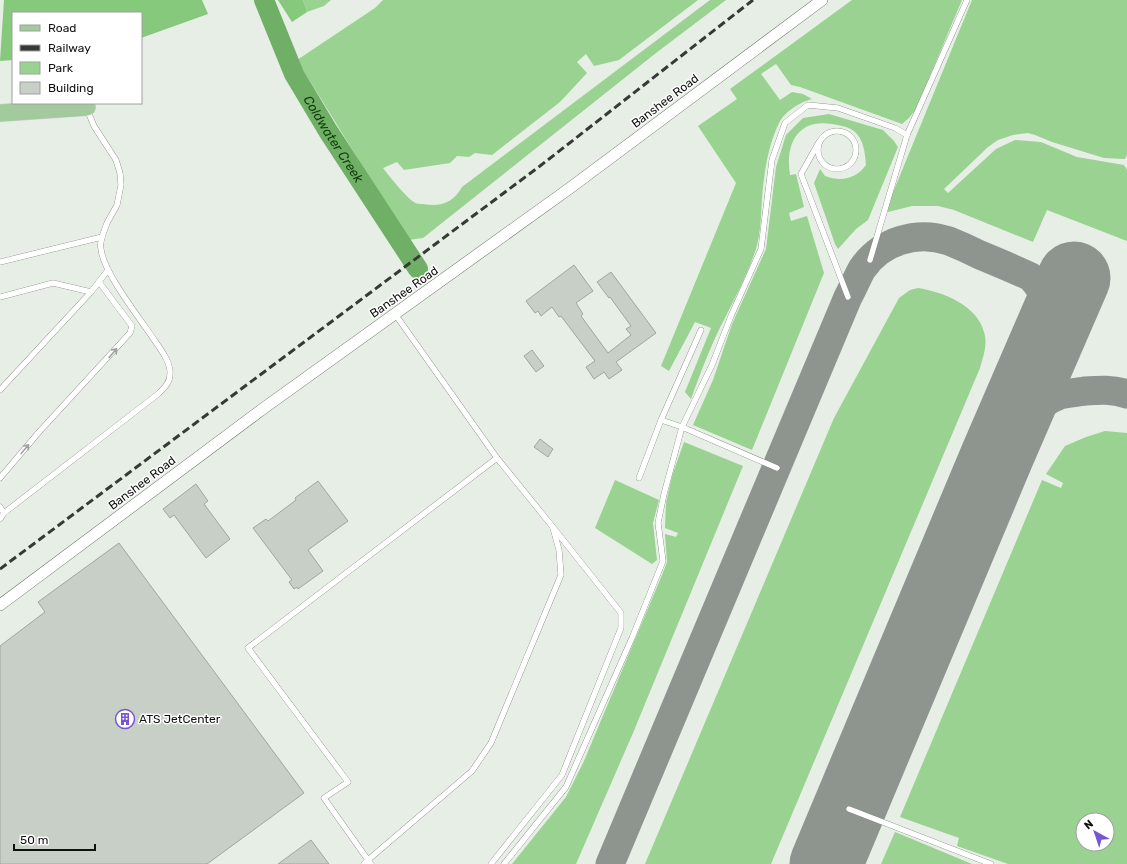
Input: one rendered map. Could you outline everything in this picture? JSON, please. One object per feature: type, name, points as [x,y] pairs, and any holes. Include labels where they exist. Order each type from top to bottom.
[{"type":"main road","points":[[0,113],[87,107]]},
{"type":"street","name":"Banshee Road","points":[[0,605],[264,408],[570,188],[822,0]]},
{"type":"lane","points":[[870,260],[907,135],[967,0]]},
{"type":"lane","points":[[504,864],[566,787],[632,638],[663,561],[658,523],[664,494],[682,427],[712,365],[731,316],[761,249],[772,160],[785,123],[808,105],[830,107],[838,108],[895,128],[907,135]]},
{"type":"lane","points":[[0,519],[4,513],[158,394],[167,386],[170,372],[167,361],[160,348],[108,270],[101,250],[102,237],[106,223],[117,205],[121,185],[120,173],[116,160],[94,126],[87,107]]},
{"type":"lane","points":[[819,142],[818,154],[820,160],[829,168],[835,170],[842,169],[852,162],[855,157],[855,144],[852,138],[841,131],[828,133],[819,142],[801,174],[848,297]]},
{"type":"lane","points":[[0,262],[102,237]]},
{"type":"lane","points":[[0,390],[91,292],[108,270]]},
{"type":"lane","points":[[0,478],[39,432],[130,333],[132,326],[99,282]]},
{"type":"lane","points":[[0,297],[53,283],[91,292]]},
{"type":"lane","points":[[395,314],[497,458],[621,614],[621,628],[562,775],[491,864]]},
{"type":"lane","points":[[639,478],[661,420],[701,330]]},
{"type":"lane","points":[[661,420],[682,427],[777,468]]},
{"type":"lane","points":[[497,458],[248,648],[348,782],[324,798],[367,863],[472,771],[491,743],[561,575],[558,550],[552,526]]},
{"type":"lane","points":[[0,507],[4,513]]},
{"type":"lane","points":[[849,809],[991,864]]},
{"type":"green space","points":[[4,0],[202,0],[208,14],[142,38],[142,12],[12,12],[12,60],[0,61]]},
{"type":"green space","points":[[278,0],[303,0],[307,12],[292,22]]},
{"type":"green space","points":[[303,0],[331,0],[324,6],[307,12]]},
{"type":"green space","points":[[383,0],[698,0],[619,60],[594,66],[586,54],[577,62],[587,73],[560,102],[492,155],[475,153],[469,157],[457,156],[450,163],[404,170],[397,162],[383,168],[402,191],[415,203],[435,205],[446,203],[455,197],[462,187],[710,0],[726,0],[656,53],[423,238],[408,240],[297,60],[375,8]]},
{"type":"green space","points":[[852,0],[962,0],[916,109],[902,124],[791,85],[776,64],[761,74],[780,100],[792,92],[803,94],[812,99],[798,105],[783,117],[772,139],[765,169],[758,243],[742,284],[702,368],[691,399],[685,392],[711,328],[695,322],[669,371],[661,366],[736,183],[698,126],[737,99],[730,89]]},
{"type":"green space","points":[[972,0],[1127,0],[1127,155],[1125,159],[1104,158],[1028,133],[1013,135],[998,140],[988,147],[944,189],[948,193],[996,149],[1015,140],[1041,142],[1077,157],[1124,165],[1127,170],[1127,241],[1047,210],[1033,242],[954,210],[938,206],[912,206],[888,212],[887,207]]},
{"type":"green space","points":[[829,114],[883,130],[898,147],[868,220],[856,229],[838,249],[814,183],[820,169],[825,176],[837,179],[848,178],[862,170],[866,165],[862,143],[855,132],[844,126],[820,123],[810,125],[802,130],[796,136],[792,144],[789,164],[790,175],[796,174],[804,207],[789,213],[791,221],[807,216],[824,273],[752,450],[693,425],[713,380],[732,324],[766,249],[776,167],[786,135],[803,118]]},
{"type":"green space","points":[[918,288],[938,293],[958,301],[974,314],[984,332],[984,355],[980,368],[771,864],[645,864],[834,418],[899,298],[910,290]]},
{"type":"green space","points":[[1105,431],[1127,433],[1127,864],[1008,864],[957,846],[959,838],[900,817],[1042,480],[1061,488],[1063,483],[1046,474],[1065,446]]},
{"type":"green space","points":[[684,442],[743,466],[633,733],[576,864],[512,864],[566,797],[584,761],[662,575],[667,562],[665,534],[676,537],[678,533],[665,528],[666,503],[672,476]]},
{"type":"green space","points":[[615,480],[659,500],[653,523],[657,560],[652,564],[595,528]]},
{"type":"green space","points":[[895,832],[972,864],[881,864]]},
{"type":"building","points":[[574,265],[593,291],[576,303],[583,314],[581,316],[608,353],[631,335],[626,329],[631,326],[597,282],[611,272],[656,333],[616,362],[622,370],[609,379],[604,372],[594,379],[586,367],[595,361],[561,316],[559,317],[552,307],[541,316],[538,311],[535,313],[526,301]]},
{"type":"building","points":[[532,350],[544,366],[536,372],[524,356]]},
{"type":"building","points":[[540,439],[553,449],[548,457],[534,447]]},
{"type":"building","points":[[318,481],[348,521],[308,550],[323,571],[298,589],[297,587],[294,589],[289,582],[292,580],[253,528],[266,519],[268,521]]},
{"type":"building","points":[[196,484],[208,501],[204,504],[230,539],[206,558],[174,515],[170,518],[163,509]]},
{"type":"building","name":"ATS JetCenter","points":[[119,543],[304,793],[207,864],[0,864],[0,646],[45,612],[38,602]]},
{"type":"building","points":[[311,840],[329,864],[278,864]]},
{"type":"waterway","name":"Coldwater Creek","points":[[264,0],[294,74],[328,131],[418,269]]},
{"type":"taxiway","points":[[610,864],[848,297],[862,269],[870,259],[879,251],[901,240],[925,237],[949,241],[1031,277],[1044,295],[1050,316],[1051,331]]},
{"type":"taxiway","points":[[997,456],[1024,420],[1040,406],[1060,395],[1101,390],[1122,392],[1127,394]]},
{"type":"runway","points":[[826,864],[997,456],[1074,278]]},
{"type":"railway","points":[[0,569],[540,166],[753,0]]},
{"type":"place","name":"ATS JetCenter","points":[[125,719]]}]
